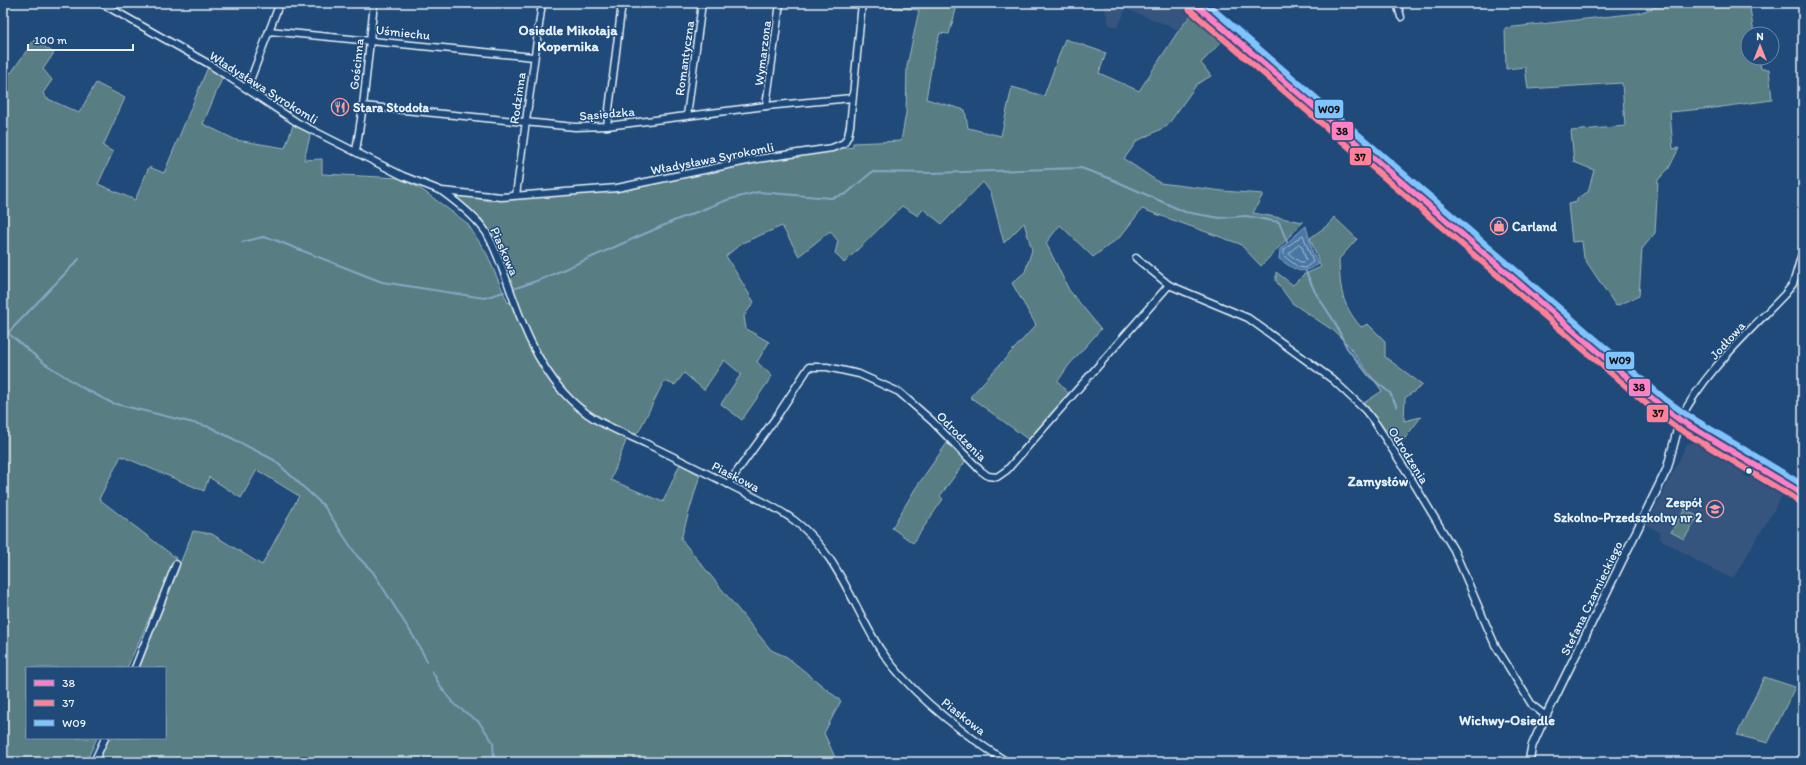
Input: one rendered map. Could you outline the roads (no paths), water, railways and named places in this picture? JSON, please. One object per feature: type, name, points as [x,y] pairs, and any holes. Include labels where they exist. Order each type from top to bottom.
[{"type":"main road","points":[[1194,3],[1623,375],[1680,420],[1803,494]]},
{"type":"street","name":"Władysława Syrokomli","points":[[101,3],[209,64],[298,123],[403,176],[442,191],[501,197],[617,188],[757,159],[832,148],[844,143],[848,136],[862,3]]},
{"type":"street","points":[[246,88],[279,6],[282,3]]},
{"type":"street","name":"Gościnna","points":[[356,151],[363,106],[374,3]]},
{"type":"street","name":"Rodzinna","points":[[516,195],[542,3]]},
{"type":"street","points":[[606,126],[622,3]]},
{"type":"street","name":"Romantyczna","points":[[687,116],[702,3]]},
{"type":"street","name":"Wymarzona","points":[[766,106],[780,3]]},
{"type":"street","points":[[1398,3],[1401,17]]},
{"type":"street","name":"Uśmiechu","points":[[269,31],[534,57]]},
{"type":"street","name":"Sąsiedzka","points":[[363,106],[525,124],[575,127],[606,126],[766,106],[852,98]]},
{"type":"street","name":"Władysława Syrokomli","points":[[442,191],[469,213]]},
{"type":"street","name":"Piaskowa","points":[[469,213],[485,231],[491,241],[521,320],[539,358],[551,376],[572,402],[596,421],[728,484],[773,507],[795,521],[825,552],[839,574],[872,635],[890,663],[936,709],[1007,762]]},
{"type":"street","name":"Jodłowa","points":[[1680,420],[1693,396],[1729,354],[1785,294],[1795,278],[1803,250]]},
{"type":"street","name":"Odrodzenia","points":[[1136,258],[1169,285],[1248,318],[1332,379],[1365,410],[1376,424],[1407,472],[1454,550],[1496,645],[1532,705],[1546,716]]},
{"type":"street","points":[[1795,278],[1803,274]]},
{"type":"street","name":"Odrodzenia","points":[[728,484],[809,368],[826,368],[859,374],[899,392],[932,421],[980,470],[988,476],[997,477],[1007,470],[1169,285]]},
{"type":"street","name":"Stefana Czarnieckiego","points":[[1529,762],[1535,740],[1546,716],[1667,469],[1680,420]]},
{"type":"street","points":[[135,667],[176,564]]},
{"type":"street","points":[[94,762],[105,739]]},
{"type":"water","points":[[1306,226],[1313,254],[1319,264],[1303,271],[1290,267],[1279,259],[1280,249]]},
{"type":"waterway","points":[[516,288],[542,279],[676,220],[727,200],[758,192],[831,198],[846,194],[872,172],[933,173],[1081,168],[1109,178],[1185,212],[1220,218],[1246,216],[1279,222],[1287,242]]},
{"type":"waterway","points":[[242,242],[263,237],[275,240],[382,282],[484,298],[504,292]]},
{"type":"waterway","points":[[8,333],[79,259]]},
{"type":"waterway","points":[[1306,272],[1315,292],[1334,321],[1347,348],[1369,376],[1390,393],[1397,407]]},
{"type":"waterway","points":[[3,329],[44,363],[83,388],[112,403],[210,427],[274,460],[324,506],[357,556],[373,572],[427,661]]},
{"type":"waterway","points":[[432,671],[442,689],[455,705],[479,722],[493,742],[494,762]]},
{"type":"place","name":"Stara Stodoła","points":[[340,107]]},
{"type":"place","name":"Carland","points":[[1499,226]]},
{"type":"place","name":"Zespół Szkolno-Przedszkolny nr 2","points":[[1715,509]]},
{"type":"district","name":"Osiedle Mikołaja Kopernika","points":[[568,38]]},
{"type":"district","name":"Zamysłów","points":[[1378,481]]},
{"type":"district","name":"Wichwy-Osiedle","points":[[1507,720]]}]
